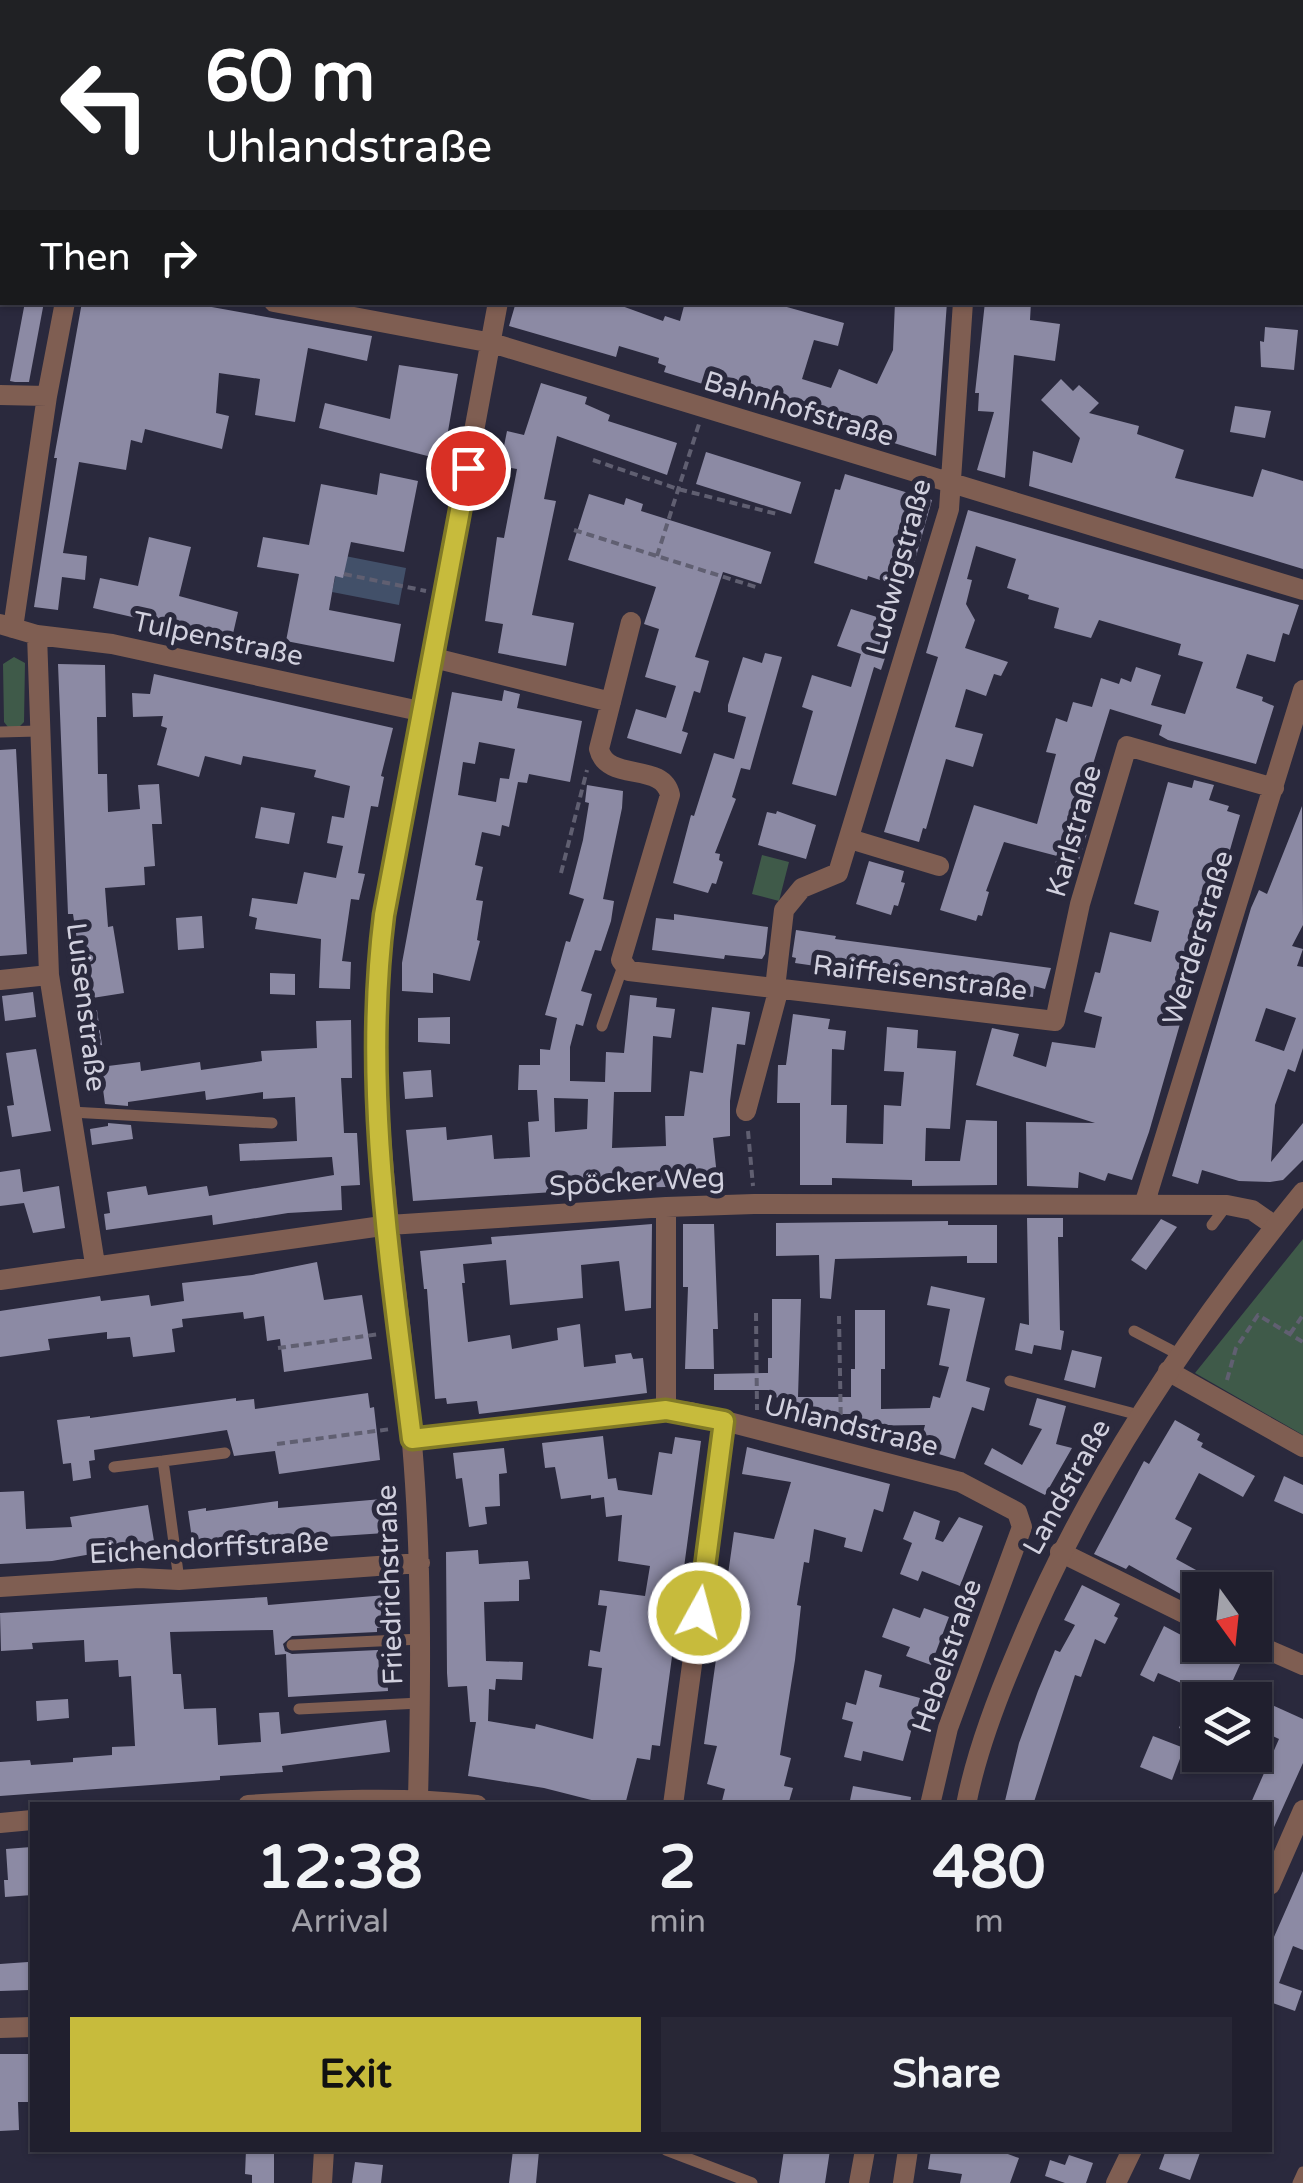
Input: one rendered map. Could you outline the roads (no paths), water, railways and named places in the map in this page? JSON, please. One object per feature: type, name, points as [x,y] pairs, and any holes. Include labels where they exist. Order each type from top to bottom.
[{"type":"street","points":[[6,626],[64,305]]},
{"type":"street","name":"Bahnhofstraße","points":[[290,305],[492,343],[1303,590]]},
{"type":"street","name":"Friedrichstraße","points":[[418,1798],[420,1564],[411,1433],[378,1106],[376,976],[384,915],[498,305]]},
{"type":"street","name":"Ludwigstraße","points":[[777,988],[784,910],[802,888],[838,873],[949,509],[963,305]]},
{"type":"street","points":[[0,395],[47,396]]},
{"type":"street","points":[[622,966],[670,795],[662,780],[608,764],[601,758],[630,622]]},
{"type":"street","name":"Tulpenstraße","points":[[6,626],[37,635],[112,644],[424,712]]},
{"type":"street","name":"Luisenstraße","points":[[37,635],[49,975],[95,1264]]},
{"type":"street","points":[[434,658],[610,702]]},
{"type":"street","name":"Werderstraße","points":[[1145,1202],[1303,690]]},
{"type":"street","name":"Karlstraße","points":[[1055,1022],[1080,904],[1127,746],[1274,788]]},
{"type":"street","points":[[850,839],[939,866]]},
{"type":"street","name":"Raiffeisenstraße","points":[[622,966],[629,971],[1055,1022]]},
{"type":"street","points":[[0,980],[49,975]]},
{"type":"street","name":"Raiffeisenstraße","points":[[746,1111],[777,988]]},
{"type":"street","name":"Landstraße","points":[[967,1802],[1003,1685],[1060,1552],[1174,1363],[1303,1192]]},
{"type":"street","name":"Spöcker Weg","points":[[0,1280],[389,1225],[666,1207],[1145,1202],[1227,1205],[1252,1210],[1275,1226]]},
{"type":"street","points":[[666,1207],[666,1410]]},
{"type":"street","points":[[1174,1363],[1303,1447]]},
{"type":"street","name":"Uhlandstraße","points":[[411,1433],[666,1410],[724,1421],[960,1482],[1017,1512],[1022,1527]]},
{"type":"street","points":[[673,1802],[724,1421]]},
{"type":"street","name":"Hebelstraße","points":[[931,1802],[948,1728],[1022,1527]]},
{"type":"street","points":[[1060,1552],[1182,1612]]},
{"type":"street","name":"Eichendorffstraße","points":[[0,1587],[420,1564]]},
{"type":"street","points":[[1272,1651],[1303,1665]]},
{"type":"street","points":[[348,1802],[418,1798],[452,1802]]},
{"type":"street","points":[[1272,1880],[1303,1810]]},
{"type":"street","points":[[0,1823],[30,1820]]},
{"type":"street","points":[[0,2028],[30,2027]]},
{"type":"street","points":[[322,2183],[324,2152]]},
{"type":"street","points":[[859,2183],[865,2152]]},
{"type":"street","points":[[903,2183],[908,2152]]},
{"type":"street","points":[[1116,2183],[1131,2152]]},
{"type":"lane","points":[[0,732],[38,731]]},
{"type":"lane","points":[[602,1026],[622,966]]},
{"type":"lane","points":[[71,1112],[272,1123]]},
{"type":"lane","points":[[1212,1225],[1227,1205]]},
{"type":"lane","points":[[1134,1330],[1174,1363]]},
{"type":"lane","points":[[1010,1381],[1139,1416]]},
{"type":"lane","points":[[114,1467],[225,1453]]},
{"type":"lane","points":[[163,1461],[179,1580]]},
{"type":"lane","points":[[292,1645],[421,1639]]},
{"type":"lane","points":[[299,1709],[420,1703]]},
{"type":"lane","points":[[671,2152],[752,2183]]},
{"type":"lane","points":[[1298,2183],[1303,2172]]},
{"type":"water","points":[[340,555],[406,568],[399,605],[332,592]]}]
